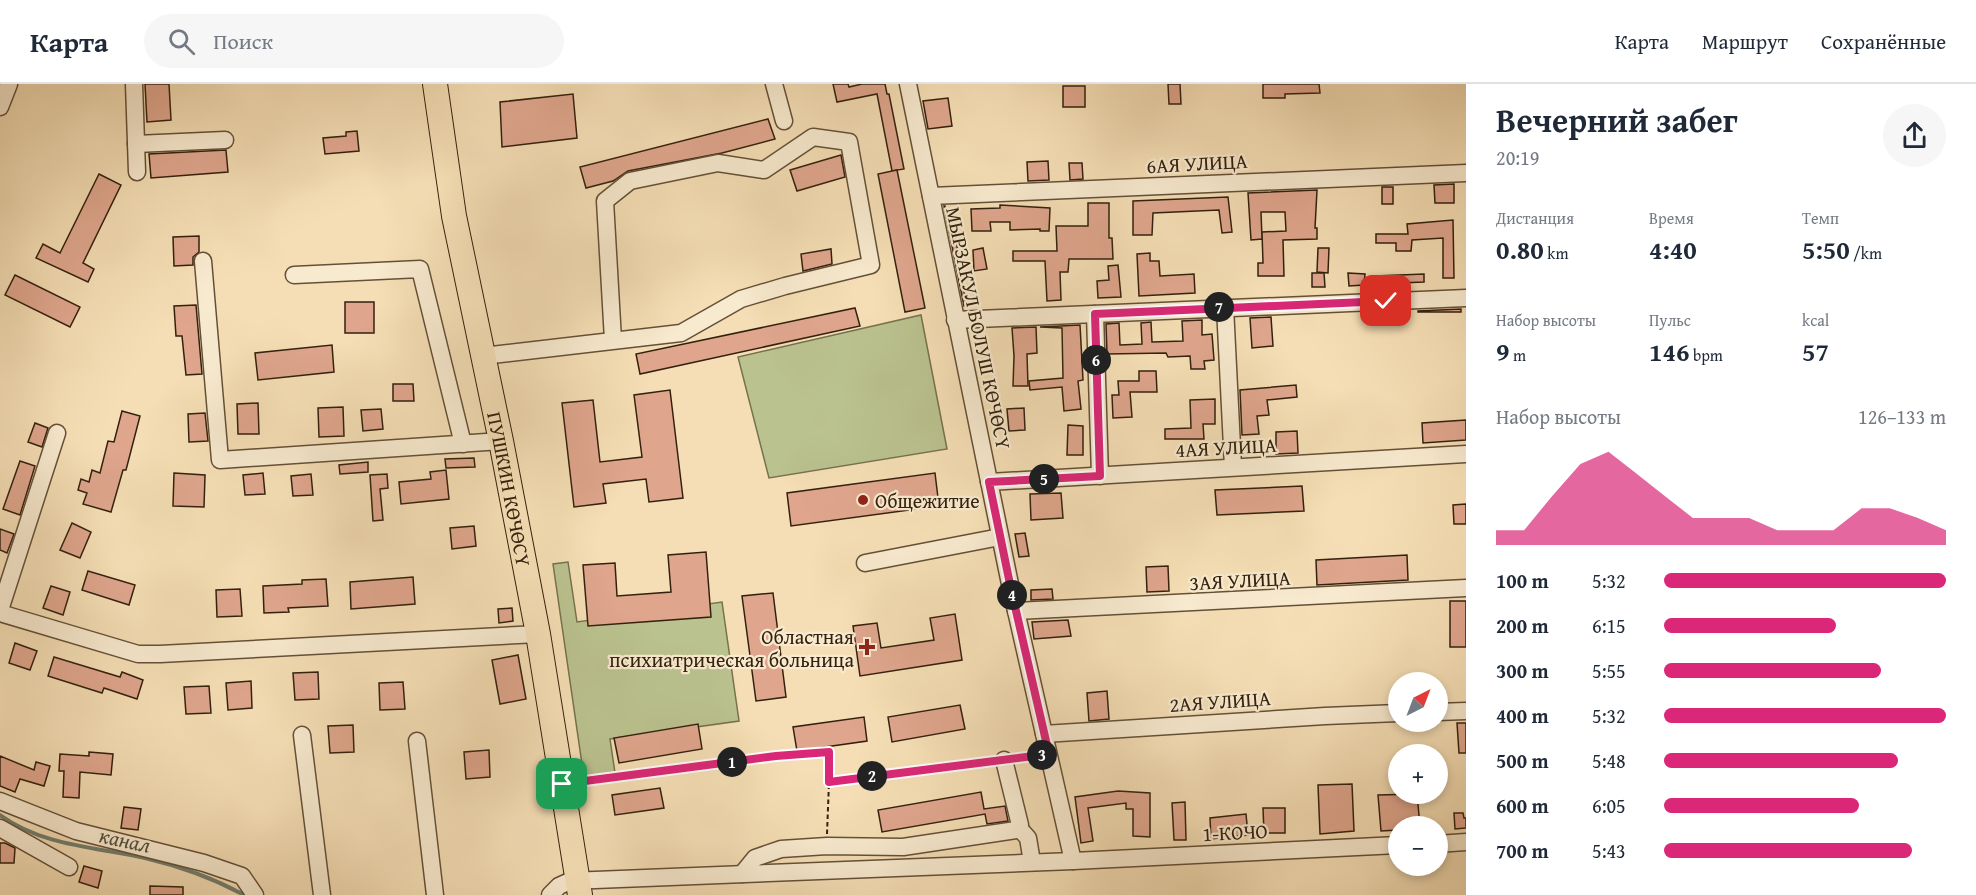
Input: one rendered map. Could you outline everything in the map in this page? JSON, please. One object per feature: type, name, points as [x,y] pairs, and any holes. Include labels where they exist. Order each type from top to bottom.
[{"type":"highway","name":"ПУШКИН КӨЧӨСҮ","points":[[435,84],[454,216],[501,441],[537,634],[578,888]]},
{"type":"street","points":[[0,107],[9,84]]},
{"type":"street","points":[[134,84],[137,172]]},
{"type":"street","points":[[774,84],[784,122]]},
{"type":"street","name":"МЫРЗАКУЛ БОЛУШ КӨЧӨСҮ","points":[[908,84],[1000,537],[1073,861]]},
{"type":"street","points":[[483,356],[681,333],[741,299],[872,265],[849,142],[813,137],[764,170],[718,163],[630,181],[605,201],[614,340]]},
{"type":"street","points":[[136,144],[225,140]]},
{"type":"street","name":"6АЯ УЛИЦА","points":[[931,196],[1466,173]]},
{"type":"street","points":[[203,261],[220,460],[501,441]]},
{"type":"street","points":[[294,275],[420,269],[463,444]]},
{"type":"street","points":[[955,320],[1466,298]]},
{"type":"street","points":[[1224,307],[1233,467]]},
{"type":"street","points":[[1095,314],[1100,476]]},
{"type":"street","points":[[57,433],[0,612],[138,654],[537,634]]},
{"type":"street","name":"4АЯ УЛИЦА","points":[[989,482],[1466,454]]},
{"type":"street","points":[[865,563],[1000,537]]},
{"type":"street","name":"3АЯ УЛИЦА","points":[[1016,611],[1466,588]]},
{"type":"street","points":[[1448,712],[1466,711]]},
{"type":"street","name":"2АЯ УЛИЦА","points":[[1044,734],[1388,713]]},
{"type":"street","points":[[302,735],[322,895]]},
{"type":"street","points":[[417,741],[435,895]]},
{"type":"street","points":[[1004,760],[1019,828],[1028,838],[1032,862]]},
{"type":"street","points":[[0,801],[76,831],[204,862],[242,876],[255,895]]},
{"type":"street","points":[[0,828],[69,867]]},
{"type":"street","points":[[741,874],[755,858],[781,849],[827,846],[903,847],[1019,828]]},
{"type":"street","points":[[1448,843],[1466,842]]},
{"type":"street","name":"1-КОЧО","points":[[578,888],[741,874],[1388,845]]},
{"type":"street","points":[[550,895],[559,886],[570,881],[578,888]]},
{"type":"path","points":[[562,784],[776,756],[829,752],[827,846]]},
{"type":"path","points":[[829,782],[1049,754]]},
{"type":"green space","points":[[921,315],[947,449],[769,478],[738,357]]},
{"type":"green space","points":[[568,562],[577,622],[722,602],[739,721],[610,739],[615,773],[584,778],[553,564]]},
{"type":"building","points":[[145,84],[169,84],[171,120],[147,122]]},
{"type":"building","points":[[833,84],[848,84],[849,87],[862,84],[885,84],[904,169],[892,171],[877,94],[837,102]]},
{"type":"building","points":[[1168,84],[1180,84],[1181,104],[1169,104]]},
{"type":"building","points":[[1263,84],[1319,84],[1320,93],[1285,94],[1285,98],[1263,98]]},
{"type":"building","points":[[1063,86],[1085,86],[1085,107],[1063,107]]},
{"type":"building","points":[[573,94],[577,138],[502,147],[500,102]]},
{"type":"building","points":[[948,98],[952,126],[928,129],[923,101]]},
{"type":"building","points":[[768,119],[775,139],[722,153],[628,171],[613,181],[586,188],[580,167]]},
{"type":"building","points":[[357,131],[359,151],[325,154],[323,138],[346,136],[346,132]]},
{"type":"building","points":[[226,150],[228,172],[151,178],[149,154]]},
{"type":"building","points":[[841,155],[845,177],[797,191],[790,170]]},
{"type":"building","points":[[1048,161],[1049,180],[1028,181],[1027,162]]},
{"type":"building","points":[[1069,163],[1082,163],[1083,179],[1070,180]]},
{"type":"building","points":[[897,170],[925,308],[905,312],[878,174]]},
{"type":"building","points":[[99,174],[121,185],[83,263],[94,269],[88,282],[36,258],[43,244],[60,253]]},
{"type":"building","points":[[1454,184],[1454,203],[1435,203],[1434,185]]},
{"type":"building","points":[[1382,187],[1393,187],[1393,204],[1382,204]]},
{"type":"building","points":[[1317,190],[1315,228],[1317,228],[1317,239],[1283,240],[1284,276],[1258,276],[1258,263],[1263,263],[1262,232],[1286,231],[1285,212],[1261,212],[1262,239],[1251,240],[1248,193]]},
{"type":"building","points":[[1228,197],[1232,232],[1222,233],[1219,210],[1153,213],[1152,235],[1133,235],[1133,201]]},
{"type":"building","points":[[1088,203],[1109,203],[1109,238],[1112,238],[1113,259],[1069,259],[1068,272],[1060,272],[1061,300],[1047,301],[1045,261],[1013,261],[1013,251],[1057,251],[1056,226],[1088,226]]},
{"type":"building","points":[[1000,205],[1050,208],[1049,231],[1010,230],[1010,222],[990,222],[991,231],[972,231],[971,209],[1000,208]]},
{"type":"building","points":[[944,206],[950,234],[955,233],[966,305],[964,306]]},
{"type":"building","points":[[1453,220],[1454,278],[1443,278],[1443,238],[1412,240],[1411,251],[1396,251],[1396,243],[1376,243],[1376,234],[1408,234],[1407,224]]},
{"type":"building","points":[[199,236],[199,252],[193,257],[193,265],[174,266],[173,237]]},
{"type":"building","points":[[983,248],[987,269],[974,271],[973,250]]},
{"type":"building","points":[[1318,248],[1329,248],[1328,273],[1317,272]]},
{"type":"building","points":[[831,249],[832,264],[803,271],[801,254]]},
{"type":"building","points":[[1150,253],[1150,261],[1159,261],[1160,276],[1194,274],[1195,293],[1139,296],[1137,254]]},
{"type":"building","points":[[1118,265],[1121,297],[1098,298],[1097,281],[1109,280],[1108,266]]},
{"type":"building","points":[[1312,273],[1324,273],[1325,287],[1312,287]]},
{"type":"building","points":[[1348,273],[1365,274],[1364,285],[1349,286]]},
{"type":"building","points":[[1424,274],[1424,282],[1375,284],[1375,276]]},
{"type":"building","points":[[15,275],[80,307],[70,327],[5,295]]},
{"type":"building","points":[[345,302],[374,302],[374,333],[345,333]]},
{"type":"building","points":[[196,305],[202,374],[186,375],[182,336],[176,336],[174,306]]},
{"type":"building","points":[[855,308],[860,326],[640,374],[636,354]]},
{"type":"building","points":[[1461,309],[1461,312],[1418,312],[1418,311]]},
{"type":"building","points":[[1271,317],[1273,346],[1252,348],[1250,318]]},
{"type":"building","points":[[1202,320],[1202,335],[1212,334],[1214,360],[1204,361],[1205,369],[1191,369],[1190,356],[1168,357],[1166,353],[1107,354],[1106,324],[1119,323],[1120,345],[1142,344],[1141,323],[1151,322],[1152,342],[1183,341],[1182,321]]},
{"type":"building","points":[[1080,325],[1083,380],[1078,381],[1081,409],[1064,411],[1062,387],[1030,390],[1029,381],[1063,378],[1062,328],[1040,327]]},
{"type":"building","points":[[1036,327],[1037,353],[1027,354],[1028,386],[1013,386],[1012,328]]},
{"type":"building","points":[[332,345],[334,372],[258,380],[255,353]]},
{"type":"building","points":[[1139,371],[1156,371],[1157,392],[1130,392],[1132,417],[1113,418],[1112,395],[1119,395],[1118,381],[1139,381]]},
{"type":"building","points":[[393,384],[413,384],[414,401],[393,401]]},
{"type":"building","points":[[1296,385],[1297,397],[1267,400],[1269,415],[1257,416],[1259,434],[1242,435],[1240,390]]},
{"type":"building","points":[[670,390],[683,498],[649,502],[646,479],[603,484],[606,503],[574,507],[562,403],[593,400],[600,462],[642,457],[634,395]]},
{"type":"building","points":[[1215,399],[1215,424],[1203,424],[1204,439],[1165,439],[1165,429],[1191,428],[1190,400]]},
{"type":"building","points":[[258,403],[259,434],[238,434],[237,404]]},
{"type":"building","points":[[343,407],[344,436],[319,437],[318,408]]},
{"type":"building","points":[[1024,408],[1025,430],[1009,431],[1007,409]]},
{"type":"building","points":[[381,409],[383,429],[363,431],[361,410]]},
{"type":"building","points":[[122,411],[140,416],[126,470],[123,470],[111,512],[83,504],[87,493],[78,490],[81,479],[89,482],[92,470],[100,473],[108,441],[114,442]]},
{"type":"building","points":[[205,413],[208,441],[189,442],[188,414]]},
{"type":"building","points":[[1466,420],[1466,440],[1423,443],[1422,423]]},
{"type":"building","points":[[35,423],[48,428],[42,447],[28,442]]},
{"type":"building","points":[[1068,425],[1083,426],[1083,455],[1067,455]]},
{"type":"building","points":[[1297,431],[1298,453],[1276,454],[1276,432]]},
{"type":"building","points":[[474,458],[475,467],[446,468],[445,459]]},
{"type":"building","points":[[20,461],[35,466],[20,515],[3,509]]},
{"type":"building","points":[[368,462],[368,472],[340,474],[339,465]]},
{"type":"building","points":[[446,470],[449,499],[401,504],[399,482],[431,479],[430,472]]},
{"type":"building","points":[[174,473],[205,475],[204,507],[173,506]]},
{"type":"building","points":[[263,473],[265,494],[245,495],[243,475]]},
{"type":"building","name":"Общежитие","points":[[935,473],[939,506],[791,526],[787,493]]},
{"type":"building","points":[[311,474],[313,495],[293,496],[291,476]]},
{"type":"building","points":[[387,474],[388,488],[380,489],[383,520],[373,521],[370,475]]},
{"type":"building","points":[[1302,486],[1304,511],[1217,515],[1215,490]]},
{"type":"building","points":[[1061,493],[1063,518],[1031,520],[1030,494]]},
{"type":"building","points":[[1466,504],[1466,524],[1454,524],[1453,505]]},
{"type":"building","points":[[72,523],[91,532],[80,558],[60,550]]},
{"type":"building","points":[[474,526],[476,546],[452,549],[450,528]]},
{"type":"building","points":[[0,529],[14,534],[7,553],[0,550]]},
{"type":"building","points":[[1025,533],[1029,556],[1019,557],[1015,534]]},
{"type":"building","points":[[706,552],[711,617],[588,626],[583,565],[615,563],[617,596],[671,592],[668,555]]},
{"type":"building","points":[[1407,555],[1408,580],[1317,585],[1316,560]]},
{"type":"building","points":[[1168,566],[1169,591],[1147,592],[1146,567]]},
{"type":"building","points":[[88,571],[135,585],[129,605],[82,590]]},
{"type":"building","points":[[413,577],[415,604],[351,609],[350,582]]},
{"type":"building","points":[[326,579],[328,606],[288,608],[289,612],[264,613],[263,586],[302,584],[302,580]]},
{"type":"building","points":[[51,586],[70,592],[63,615],[43,608]]},
{"type":"building","points":[[240,589],[242,616],[217,617],[216,590]]},
{"type":"building","points":[[1052,589],[1053,599],[1031,600],[1031,590]]},
{"type":"building","points":[[773,593],[786,697],[756,701],[742,596]]},
{"type":"building","points":[[1450,601],[1466,601],[1466,647],[1450,647]]},
{"type":"building","points":[[512,608],[513,621],[499,623],[498,609]]},
{"type":"building","points":[[955,614],[962,660],[860,676],[853,626],[877,623],[881,648],[934,640],[930,618]]},
{"type":"building","points":[[1068,620],[1071,636],[1034,639],[1032,622]]},
{"type":"building","points":[[15,643],[37,651],[30,670],[9,663]]},
{"type":"building","points":[[518,655],[526,699],[500,704],[492,660]]},
{"type":"building","points":[[54,657],[120,677],[122,672],[143,680],[137,699],[104,688],[102,693],[48,676]]},
{"type":"building","points":[[318,672],[319,699],[295,700],[293,673]]},
{"type":"building","points":[[251,681],[252,708],[228,710],[226,683]]},
{"type":"building","points":[[403,682],[405,709],[380,710],[379,683]]},
{"type":"building","points":[[209,686],[211,713],[186,714],[184,687]]},
{"type":"building","points":[[1107,691],[1109,719],[1089,721],[1087,693]]},
{"type":"building","points":[[960,705],[965,729],[892,742],[888,717]]},
{"type":"building","points":[[864,717],[867,741],[797,751],[793,727]]},
{"type":"building","points":[[1457,723],[1466,723],[1466,753],[1459,753]]},
{"type":"building","points":[[698,724],[702,749],[619,763],[614,738]]},
{"type":"building","points":[[353,725],[354,752],[330,753],[328,726]]},
{"type":"building","points":[[489,750],[490,777],[466,779],[464,752]]},
{"type":"building","points":[[89,752],[113,754],[111,775],[80,772],[79,798],[63,797],[64,771],[59,771],[60,754],[89,756]]},
{"type":"building","points":[[0,756],[34,770],[36,762],[50,766],[44,786],[20,779],[15,792],[0,786]]},
{"type":"building","points":[[1352,784],[1354,831],[1320,834],[1318,785]]},
{"type":"building","points":[[660,788],[664,808],[615,815],[612,795]]},
{"type":"building","points":[[1118,791],[1150,793],[1150,837],[1133,836],[1133,809],[1126,809],[1126,803],[1088,808],[1093,841],[1081,843],[1075,797]]},
{"type":"building","points":[[981,792],[984,809],[1005,806],[1008,821],[987,824],[985,814],[882,832],[878,810]]},
{"type":"building","points":[[1378,795],[1388,795],[1388,804],[1418,804],[1419,816],[1388,816],[1388,831],[1381,831]]},
{"type":"building","points":[[1185,802],[1186,840],[1174,840],[1172,803]]},
{"type":"building","points":[[124,807],[141,809],[138,830],[121,828]]},
{"type":"building","points":[[1263,808],[1285,808],[1285,833],[1264,833]]},
{"type":"building","points":[[1454,813],[1463,813],[1466,818],[1466,828],[1455,829]]},
{"type":"building","points":[[1246,814],[1248,835],[1211,839],[1210,818]]},
{"type":"building","points":[[0,843],[15,848],[14,863],[0,863]]},
{"type":"building","points":[[84,866],[102,871],[98,888],[79,882]]},
{"type":"building","points":[[150,886],[183,887],[183,895],[150,895]]},
{"type":"waterway","name":"канал","points":[[0,815],[34,833],[52,839],[170,865],[208,878],[244,895]]},
{"type":"place","name":"Общежитие","points":[[863,500]]},
{"type":"place","name":"Областная психиатрическая больница","points":[[867,647]]},
{"type":"route","points":[[562,784],[776,756],[829,752],[829,782],[1049,754],[989,482],[1100,476],[1095,314],[1386,301]]}]
